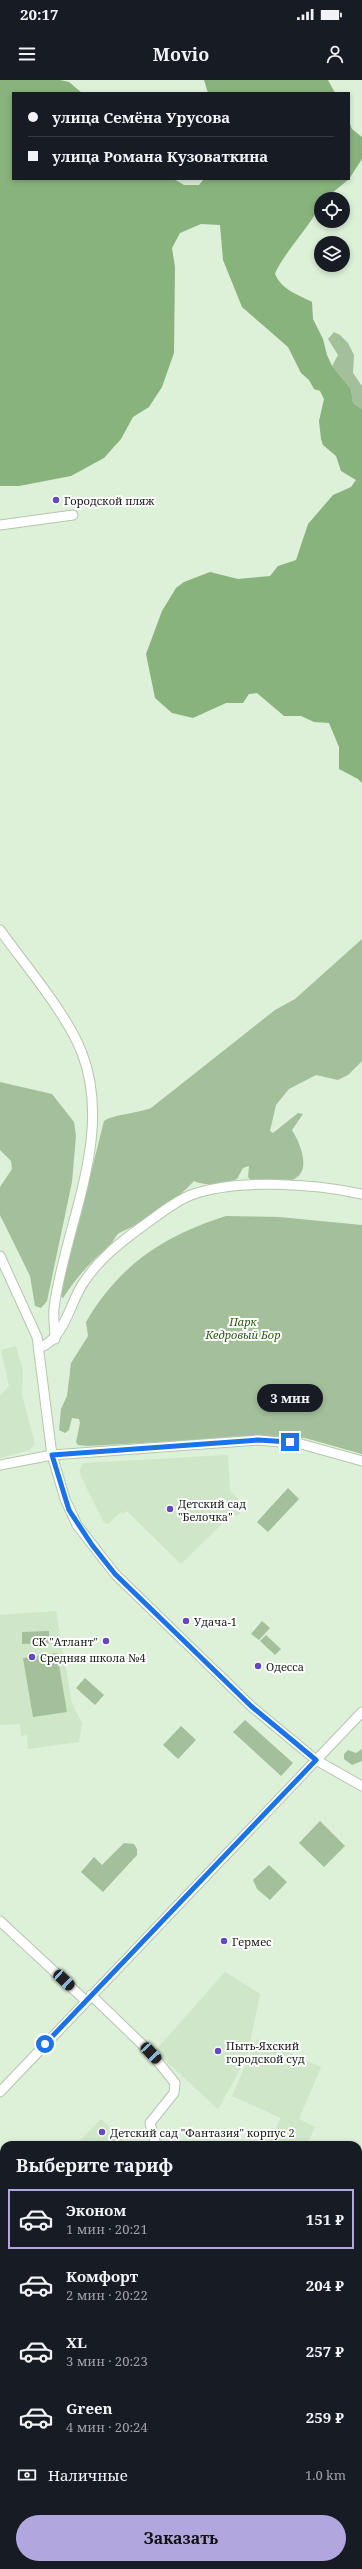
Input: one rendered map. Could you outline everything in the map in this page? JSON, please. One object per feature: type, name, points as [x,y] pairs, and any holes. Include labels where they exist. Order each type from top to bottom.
[{"type":"street","points":[[0,525],[73,515]]},
{"type":"street","points":[[0,930],[75,1039],[88,1070],[93,1091],[88,1154],[54,1309],[55,1338]]},
{"type":"street","points":[[39,1348],[55,1338],[75,1296],[97,1265],[121,1242],[190,1196],[216,1188],[265,1186],[311,1187],[362,1194]]},
{"type":"street","points":[[0,1256],[30,1318],[39,1348],[52,1455],[69,1510],[92,1545],[115,1574],[251,1706],[316,1760],[362,1786]]},
{"type":"street","points":[[0,1465],[52,1455],[258,1440],[301,1444],[362,1461]]},
{"type":"street","points":[[0,2092],[362,1712]]},
{"type":"street","points":[[0,1921],[151,2053],[175,2083],[174,2093],[150,2123],[155,2141]]},
{"type":"shaded area","points":[[0,80],[60,80],[69,82],[81,92],[12,92],[12,180],[176,180],[184,185],[199,185],[203,180],[348,180],[333,192],[314,192],[314,216],[285,256],[275,274],[286,288],[312,302],[313,319],[323,339],[327,355],[332,366],[351,389],[353,403],[362,409],[362,783],[358,779],[339,769],[339,747],[329,723],[314,722],[301,716],[284,716],[257,693],[249,694],[243,703],[226,703],[193,718],[172,713],[155,698],[146,654],[162,611],[176,588],[184,582],[210,572],[238,579],[270,576],[278,566],[296,560],[308,524],[333,495],[351,487],[356,480],[341,471],[336,456],[323,445],[319,421],[324,399],[320,391],[314,389],[309,380],[301,373],[288,347],[242,307],[223,260],[220,225],[201,224],[180,233],[172,248],[175,267],[174,353],[162,387],[149,407],[133,417],[121,439],[104,458],[71,476],[19,486],[0,486]]},
{"type":"shaded area","points":[[204,80],[328,80],[334,92],[208,92]]},
{"type":"shaded area","points":[[350,124],[352,129],[362,137],[362,159],[350,177]]},
{"type":"shaded area","points":[[16,1346],[23,1370],[22,1395],[35,1444],[30,1450],[0,1458],[0,1396],[9,1386],[1,1350]]},
{"type":"shaded area","name":"Детский сад \"Белочка\"","points":[[228,1455],[230,1491],[246,1507],[238,1515],[229,1517],[181,1564],[127,1511],[123,1514],[121,1512],[108,1524],[104,1523],[79,1472],[83,1463]]},
{"type":"shaded area","name":"Средняя школа №4","points":[[56,1611],[72,1704],[82,1723],[79,1742],[28,1749],[27,1735],[21,1736],[20,1724],[0,1725],[0,1615]]},
{"type":"shaded area","points":[[225,1972],[260,1994],[247,2057],[218,2109],[155,2051]]},
{"type":"shaded area","points":[[257,2039],[321,2067],[299,2119],[315,2127],[309,2141],[270,2141],[281,2118],[232,2096]]},
{"type":"shaded area","name":"Детский сад \"Фантазия\" корпус 2","points":[[101,2119],[124,2141],[80,2141]]},
{"type":"green space","points":[[334,332],[340,335],[348,343],[354,355],[353,373],[362,386],[362,409],[353,403],[351,389],[332,366],[338,355],[328,339]]},
{"type":"green space","points":[[362,939],[362,1061],[348,1075],[338,1080],[316,1075],[289,1089],[276,1105],[270,1131],[273,1133],[298,1113],[303,1114],[292,1130],[303,1157],[302,1171],[298,1176],[288,1181],[251,1180],[248,1177],[249,1166],[243,1168],[237,1179],[222,1183],[210,1184],[194,1181],[178,1197],[159,1211],[119,1233],[110,1245],[79,1276],[63,1298],[60,1296],[104,1121],[113,1117],[151,1108],[275,1010],[295,999]]},
{"type":"green space","points":[[0,1082],[52,1094],[74,1122],[76,1136],[72,1182],[47,1301],[41,1308],[35,1306],[30,1276],[0,1215],[0,1187],[12,1169],[11,1161],[0,1150]]},
{"type":"green space","name":"Парк Кедровый Бор","points":[[226,1216],[279,1217],[362,1225],[362,1454],[305,1438],[277,1436],[87,1446],[78,1445],[76,1442],[80,1423],[79,1419],[72,1418],[69,1430],[65,1433],[59,1430],[61,1409],[67,1396],[71,1363],[88,1336],[86,1322],[99,1302],[129,1268],[163,1243],[204,1224]]},
{"type":"green space","points":[[288,1488],[299,1499],[268,1532],[257,1522]]},
{"type":"green space","points":[[262,1621],[270,1628],[259,1640],[251,1634]]},
{"type":"green space","points":[[49,1631],[49,1643],[22,1644],[22,1632]]},
{"type":"green space","points":[[266,1635],[281,1649],[275,1655],[260,1641]]},
{"type":"green space","points":[[57,1653],[67,1712],[33,1717],[23,1658]]},
{"type":"green space","points":[[85,1678],[104,1695],[95,1705],[76,1688]]},
{"type":"green space","points":[[245,1720],[293,1763],[281,1776],[233,1732]]},
{"type":"green space","points":[[181,1726],[196,1740],[178,1759],[163,1745]]},
{"type":"green space","points":[[362,1749],[362,1761],[352,1765],[344,1759],[344,1754],[348,1750],[356,1753]]},
{"type":"green space","points":[[320,1821],[345,1846],[324,1867],[299,1843]]},
{"type":"green space","points":[[124,1843],[134,1844],[137,1849],[137,1855],[103,1892],[81,1872],[94,1857],[102,1865]]},
{"type":"green space","points":[[269,1865],[287,1882],[270,1900],[257,1889],[253,1880]]},
{"type":"place","name":"Городской пляж","points":[[56,500]]},
{"type":"place","name":"Детский сад \"Белочка\"","points":[[170,1509]]},
{"type":"place","name":"Удача-1","points":[[186,1621]]},
{"type":"place","name":"СК \"Атлант\"","points":[[106,1641]]},
{"type":"place","name":"Средняя школа №4","points":[[32,1657]]},
{"type":"place","name":"Одесса","points":[[258,1666]]},
{"type":"place","name":"Гермес","points":[[224,1941]]},
{"type":"place","name":"Пыть-Яхский городской суд","points":[[218,2051]]},
{"type":"place","name":"Детский сад \"Фантазия\" корпус 2","points":[[102,2132]]},
{"type":"route","points":[[45,2044],[316,1760],[279,1732],[220,1678],[115,1574],[77,1525],[69,1510],[52,1455],[258,1440],[290,1442]]}]
